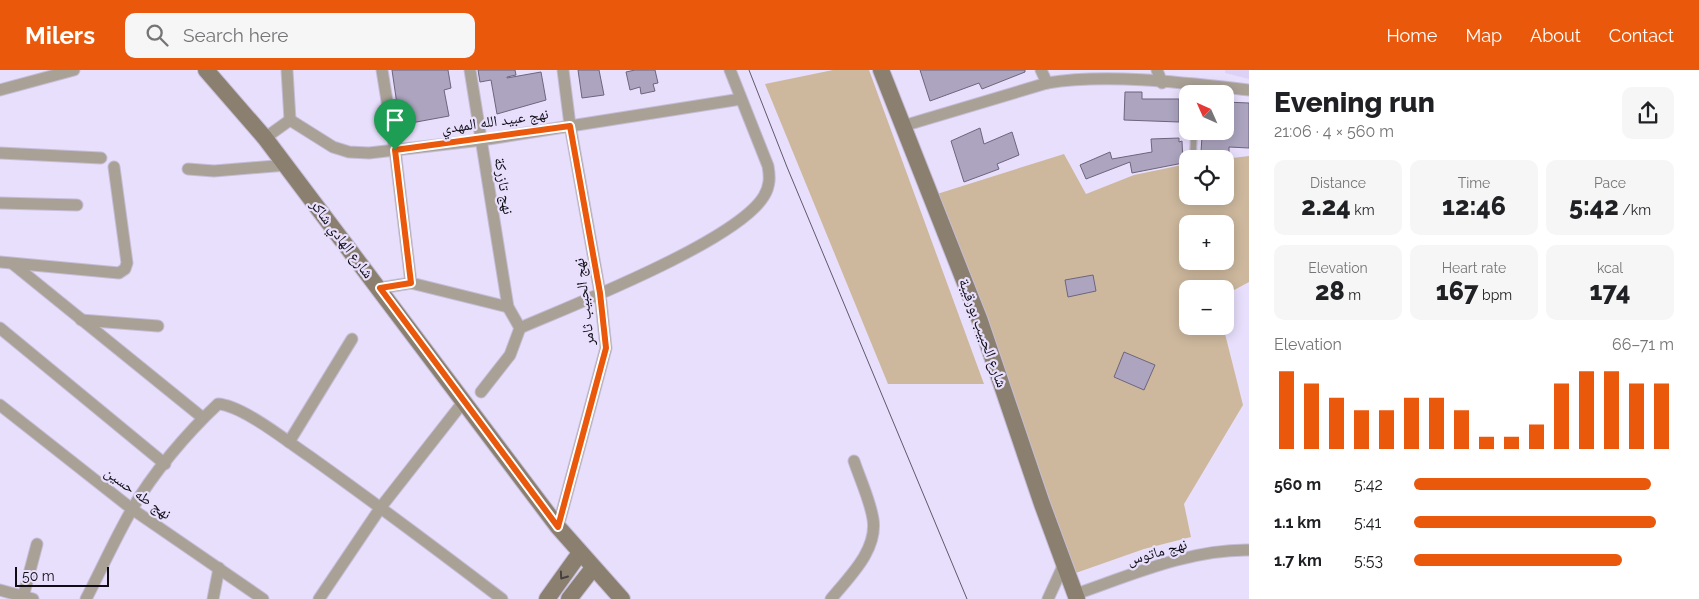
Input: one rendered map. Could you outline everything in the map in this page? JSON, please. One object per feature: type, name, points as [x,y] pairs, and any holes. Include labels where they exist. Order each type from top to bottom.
[{"type":"street","points":[[0,90],[41,75],[74,70]]},
{"type":"street","name":"شارع الهادي شاكر","points":[[206,70],[287,166],[558,527],[592,568],[622,599]]},
{"type":"street","points":[[265,138],[290,120],[287,70]]},
{"type":"street","points":[[382,70],[395,150],[411,283]]},
{"type":"street","name":"نهج تازركة","points":[[470,70],[508,308]]},
{"type":"street","name":"نهج الحبيب ثامر","points":[[558,527],[606,348],[600,293],[570,126],[563,70]]},
{"type":"street","points":[[481,392],[510,355],[520,328],[600,293],[702,244],[740,220],[760,201],[767,190],[769,174],[730,70]]},
{"type":"street","name":"شارع الحبيب بورقيبة","points":[[881,70],[980,321],[1076,596]]},
{"type":"street","points":[[1041,70],[1047,83]]},
{"type":"street","points":[[1156,70],[1162,83]]},
{"type":"street","points":[[903,126],[1047,83],[1081,79],[1162,83],[1179,86]]},
{"type":"street","points":[[1234,90],[1249,90]]},
{"type":"street","name":"نهج عبيد الله المهدي","points":[[290,120],[333,147],[349,152],[395,150],[482,140],[741,99]]},
{"type":"street","points":[[0,153],[101,158]]},
{"type":"street","points":[[188,169],[214,170],[287,166]]},
{"type":"street","points":[[0,262],[119,273],[124,269],[127,263],[114,167]]},
{"type":"street","points":[[0,203],[77,205]]},
{"type":"street","points":[[13,264],[202,418]]},
{"type":"street","points":[[380,288],[411,283],[508,308],[520,328]]},
{"type":"street","points":[[81,320],[158,326]]},
{"type":"street","points":[[0,328],[165,464]]},
{"type":"street","points":[[289,442],[352,340]]},
{"type":"street","points":[[319,599],[381,507],[464,401]]},
{"type":"street","points":[[86,599],[132,509],[202,418],[218,404],[226,404],[234,407],[289,442],[381,507],[502,599]]},
{"type":"street","name":"نهج طه حسين","points":[[0,405],[132,509],[263,599]]},
{"type":"street","points":[[831,599],[862,561],[870,543],[874,520],[854,461]]},
{"type":"street","points":[[0,590],[28,598],[37,544]]},
{"type":"street","name":"نهج ماتوس","points":[[1076,596],[1188,558],[1235,550],[1249,550]]},
{"type":"street","points":[[547,599],[580,553]]},
{"type":"street","points":[[1048,599],[1064,564]]},
{"type":"street","points":[[213,599],[219,568]]},
{"type":"street","points":[[570,599],[592,568]]},
{"type":"shaded area","points":[[833,70],[869,70],[984,384],[888,384],[765,84]]},
{"type":"shaded area","points":[[1225,70],[1249,70],[1249,79],[1225,73]]},
{"type":"shaded area","points":[[1064,154],[1086,194],[1134,175],[1179,166],[1179,205],[1234,205],[1234,158],[1249,156],[1249,282],[1234,290],[1234,280],[1179,280],[1179,335],[1225,335],[1243,405],[1184,504],[1191,537],[1144,549],[1070,575],[937,194]]},
{"type":"building","points":[[392,70],[448,70],[451,88],[444,90],[449,116],[400,125]]},
{"type":"building","points":[[478,70],[515,70],[516,75],[507,78],[541,72],[546,100],[497,114],[491,80],[480,82]]},
{"type":"building","points":[[578,70],[599,70],[604,95],[582,98]]},
{"type":"building","points":[[655,70],[658,83],[653,84],[655,91],[641,94],[640,87],[630,90],[626,72]]},
{"type":"building","points":[[920,70],[1025,70],[1025,72],[982,89],[979,83],[930,101]]},
{"type":"building","points":[[1125,92],[1142,92],[1142,99],[1179,99],[1179,122],[1124,120]]},
{"type":"building","points":[[1234,102],[1249,103],[1249,148],[1229,147],[1229,150],[1201,150],[1202,140],[1234,140]]},
{"type":"building","points":[[980,128],[984,144],[1012,132],[1019,155],[997,164],[999,169],[964,182],[951,141]]},
{"type":"building","points":[[1179,138],[1179,142],[1182,141],[1182,150],[1179,150],[1179,164],[1132,173],[1130,162],[1086,179],[1080,165],[1110,152],[1112,159],[1152,152],[1151,139]]},
{"type":"building","points":[[1093,275],[1096,291],[1068,297],[1065,280]]},
{"type":"building","points":[[1124,352],[1155,365],[1144,390],[1114,377]]},
{"type":"tram line","points":[[749,70],[787,167],[967,599]]},
{"type":"route","points":[[570,126],[600,293],[606,348],[558,527],[380,288],[411,283],[395,150],[482,140],[570,126]]}]
